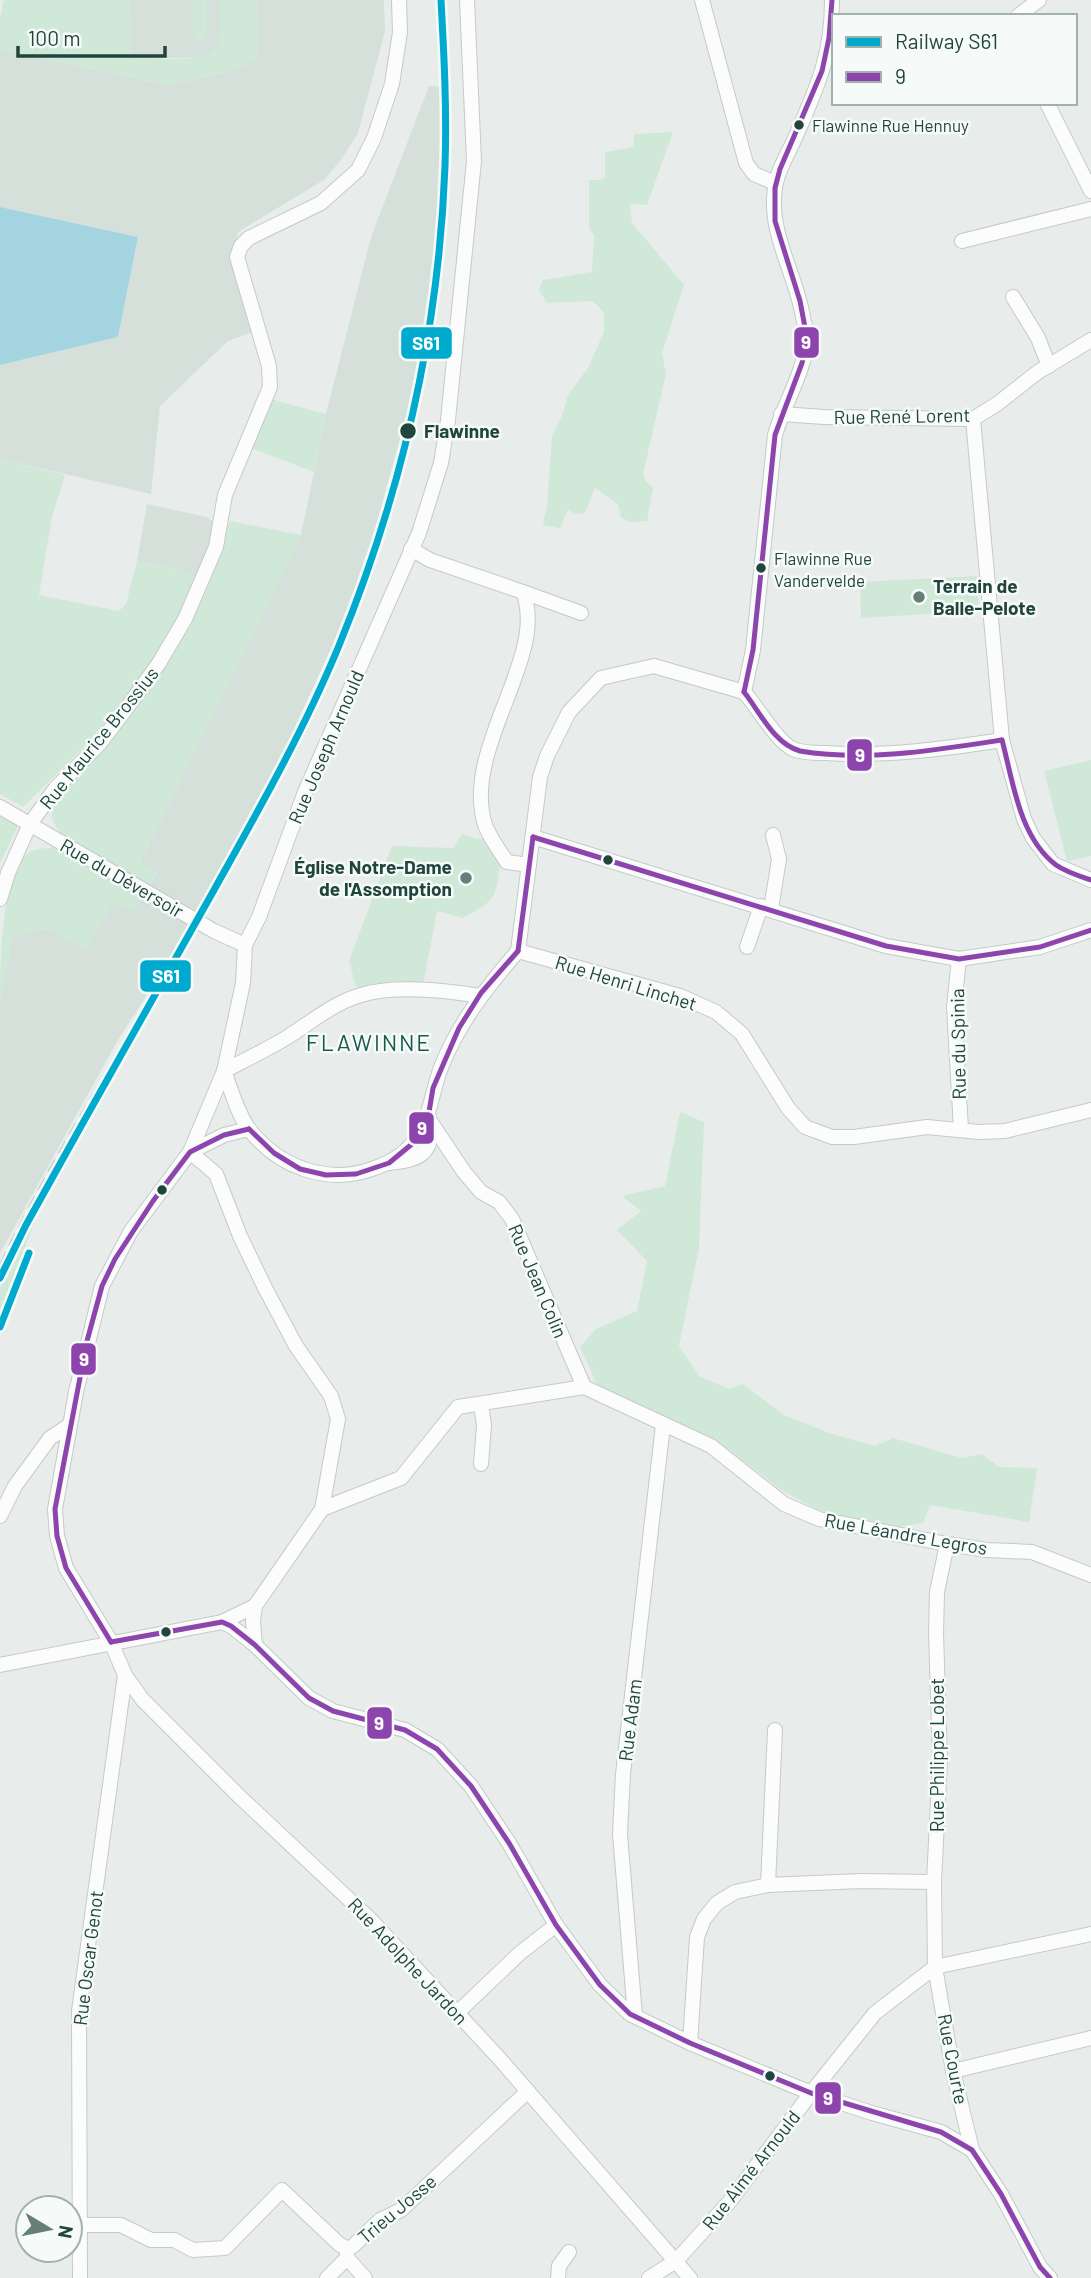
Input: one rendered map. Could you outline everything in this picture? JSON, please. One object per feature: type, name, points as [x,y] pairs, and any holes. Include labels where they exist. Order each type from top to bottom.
[{"type":"street","name":"Rue Maurice Brossius","points":[[0,899],[8,873],[30,824],[55,789],[113,726],[159,663],[185,619],[216,547],[225,495],[270,387],[270,366],[237,257],[241,246],[249,238],[321,204],[358,170],[374,138],[391,84],[400,32],[399,0]]},
{"type":"street","name":"Rue Joseph Arnould","points":[[190,1152],[224,1070],[243,983],[245,945],[259,917],[305,792],[430,503],[441,463],[454,366],[474,161],[467,0]]},
{"type":"street","points":[[702,0],[746,163],[754,174],[775,183]]},
{"type":"street","points":[[744,691],[753,650],[771,461],[781,414],[797,377],[807,338],[800,302],[782,250],[772,207],[775,183],[821,78],[832,42],[832,0]]},
{"type":"street","points":[[1021,14],[1039,0]]},
{"type":"street","points":[[1048,105],[1091,191]]},
{"type":"street","points":[[961,241],[1091,209]]},
{"type":"street","points":[[1013,297],[1038,338],[1049,366]]},
{"type":"street","name":"Rue René Lorent","points":[[781,414],[973,419],[1091,340]]},
{"type":"street","points":[[973,419],[1002,740],[1024,819],[1033,838],[1053,864],[1091,880]]},
{"type":"street","points":[[411,549],[430,560],[581,613]]},
{"type":"street","points":[[523,592],[527,601],[528,632],[488,751],[481,796],[485,822],[507,862],[529,865]]},
{"type":"street","points":[[479,996],[422,991],[380,991],[360,995],[331,1008],[284,1039],[224,1070],[249,1129],[274,1153],[300,1169],[326,1175],[356,1174],[389,1163],[412,1144],[428,1118],[433,1088],[458,1028],[479,996],[518,951],[540,777],[547,756],[569,712],[601,678],[654,666],[744,691],[759,708],[776,735],[792,748],[808,752],[853,755],[1002,740]]},
{"type":"street","name":"Rue du Déversoir","points":[[0,807],[214,931],[245,945]]},
{"type":"street","points":[[747,947],[766,908],[779,859],[773,835]]},
{"type":"street","points":[[533,836],[886,946],[959,959],[1040,947],[1091,930]]},
{"type":"street","name":"Rue Henri Linchet","points":[[518,951],[680,996],[716,1012],[742,1034],[788,1108],[805,1127],[832,1138],[854,1138],[927,1127],[979,1132],[1005,1131],[1091,1111]]},
{"type":"street","name":"Rue du Spinia","points":[[959,959],[954,1007],[961,1129]]},
{"type":"street","name":"Rue Jean Colin","points":[[428,1118],[464,1172],[481,1192],[499,1202],[512,1219],[584,1387]]},
{"type":"street","points":[[125,1675],[111,1642],[66,1568],[57,1536],[55,1509],[87,1341],[102,1286],[131,1231],[190,1152],[224,1135],[249,1129]]},
{"type":"street","points":[[190,1152],[216,1174],[240,1236],[265,1288],[296,1346],[331,1396],[338,1419],[322,1509],[255,1606],[255,1645]]},
{"type":"street","points":[[322,1509],[401,1478],[458,1407],[584,1387]]},
{"type":"street","name":"Rue Léandre Legros","points":[[584,1387],[711,1446],[784,1504],[819,1519],[947,1545],[1032,1552],[1091,1575]]},
{"type":"street","points":[[481,1405],[484,1424],[481,1464]]},
{"type":"street","points":[[0,1516],[15,1486],[50,1438],[70,1425]]},
{"type":"street","name":"Rue Adam","points":[[635,2016],[620,1834],[623,1774],[663,1425]]},
{"type":"street","name":"Rue Philippe Lobet","points":[[935,1967],[934,1882],[940,1760],[937,1592],[947,1545]]},
{"type":"street","points":[[0,1665],[222,1622],[255,1606]]},
{"type":"street","points":[[222,1622],[255,1645],[309,1698],[333,1711],[405,1731],[437,1749],[479,1798],[509,1843],[556,1925],[600,1985],[635,2016],[690,2043],[811,2093],[941,2132],[972,2150],[1001,2194],[1040,2267],[1050,2278]]},
{"type":"street","name":"Rue Adolphe Jardon","points":[[125,1675],[142,1699],[241,1798],[370,1919],[528,2091],[690,2278]]},
{"type":"street","name":"Rue Oscar Genot","points":[[78,2194],[79,2011],[125,1675]]},
{"type":"street","points":[[768,1885],[775,1730]]},
{"type":"street","points":[[690,2043],[697,1937],[704,1919],[718,1903],[735,1892],[768,1885],[861,1881],[934,1882]]},
{"type":"street","points":[[457,2013],[520,1953],[556,1925]]},
{"type":"street","points":[[935,1967],[1091,1934]]},
{"type":"street","name":"Rue Courte","points":[[935,1967],[953,2071],[972,2150]]},
{"type":"street","name":"Rue Aimé Arnould","points":[[649,2278],[676,2261],[730,2201],[875,2013],[935,1967]]},
{"type":"street","points":[[953,2071],[1091,2038]]},
{"type":"street","name":"Trieu Josse","points":[[84,2225],[121,2225],[151,2240],[174,2240],[193,2250],[225,2248],[282,2190],[347,2254],[380,2220],[401,2210],[528,2091]]},
{"type":"street","points":[[558,2278],[559,2266],[569,2252]]},
{"type":"street","points":[[327,2278],[347,2254],[365,2278]]},
{"type":"shaded area","points":[[130,0],[384,0],[385,31],[358,133],[324,180],[238,232],[232,261],[255,331],[228,341],[160,406],[151,494],[0,459],[0,365],[118,337],[138,237],[0,207],[0,50],[168,85],[236,70],[216,57],[131,59]]},
{"type":"shaded area","points":[[429,86],[443,87],[440,192],[434,261],[410,402],[375,529],[355,587],[333,644],[282,755],[166,966],[119,1038],[0,1253],[0,1004],[12,937],[49,928],[113,902],[134,911],[157,873],[140,862],[301,535],[326,414],[371,237]]},
{"type":"shaded area","points":[[147,504],[207,517],[214,523],[214,532],[197,578],[178,569],[137,561]]},
{"type":"green space","points":[[4,0],[130,0],[131,59],[162,59],[208,54],[214,50],[219,39],[220,0],[257,0],[259,57],[236,70],[168,85],[0,50],[0,18]]},
{"type":"green space","points":[[191,0],[207,0],[207,34],[203,40],[197,41],[192,34]]},
{"type":"green space","points":[[673,132],[647,205],[630,204],[632,223],[684,285],[662,353],[666,374],[643,474],[653,488],[647,521],[629,522],[621,517],[618,504],[595,488],[585,513],[575,514],[568,509],[560,528],[543,525],[552,437],[568,395],[588,368],[604,332],[604,312],[593,301],[547,303],[539,290],[543,280],[592,272],[594,235],[589,228],[589,180],[601,180],[605,177],[605,152],[634,147],[634,134]]},
{"type":"green space","points":[[270,399],[326,414],[314,472],[251,448]]},
{"type":"green space","points":[[0,459],[65,475],[52,517],[39,595],[119,611],[126,604],[137,561],[178,569],[197,578],[170,633],[135,686],[81,749],[23,807],[0,794]]},
{"type":"green space","points":[[230,521],[301,535],[140,862],[157,872],[148,887],[62,838],[51,817],[58,794],[146,696],[190,624],[207,590]]},
{"type":"green space","name":"Terrain de Balle-Pelote","points":[[977,576],[979,611],[861,618],[860,582]]},
{"type":"green space","points":[[1091,760],[1091,856],[1067,861],[1044,771]]},
{"type":"green space","points":[[0,816],[18,826],[0,863]]},
{"type":"green space","points":[[462,834],[478,839],[485,837],[501,861],[493,897],[463,918],[437,911],[422,991],[356,987],[349,961],[392,846],[454,848]]},
{"type":"green space","points":[[57,847],[143,897],[134,912],[113,903],[85,951],[49,928],[13,937],[0,1004],[4,922],[13,879],[20,863],[30,852]]},
{"type":"green space","points":[[680,1112],[704,1122],[699,1248],[679,1346],[700,1377],[730,1389],[742,1384],[786,1416],[832,1434],[875,1446],[893,1438],[962,1458],[982,1454],[999,1467],[1037,1468],[1029,1522],[930,1505],[923,1523],[888,1529],[816,1509],[781,1490],[715,1439],[597,1385],[580,1347],[596,1329],[637,1311],[647,1261],[617,1230],[641,1211],[622,1196],[665,1186]]},
{"type":"green space","points":[[39,1211],[0,1311],[0,1289]]},
{"type":"water","points":[[0,207],[138,237],[118,337],[0,365]]},
{"type":"railway","points":[[0,1265],[61,1150],[171,965]]},
{"type":"rail line","name":"S61","points":[[0,1278],[26,1225],[279,771],[338,648],[360,590],[398,472],[413,412],[435,289],[446,145],[441,0]]},
{"type":"rail line","name":"S61","points":[[0,1327],[29,1253]]},
{"type":"transit line","name":"9","points":[[744,692],[753,650],[775,435],[802,363],[807,338],[800,301],[775,221],[775,188],[780,169],[822,71],[829,38],[832,0]]},
{"type":"transit line","name":"9","points":[[744,692],[775,735],[800,751],[876,755],[1002,740]]},
{"type":"transit line","name":"9","points":[[1002,740],[1019,807],[1034,839],[1056,865],[1091,880]]},
{"type":"transit line","name":"9","points":[[533,837],[886,946],[959,959],[1040,947],[1091,930]]},
{"type":"transit line","name":"9","points":[[518,951],[533,837]]},
{"type":"transit line","name":"9","points":[[249,1129],[274,1153],[300,1169],[326,1175],[356,1174],[389,1163],[412,1144],[428,1118],[433,1088],[459,1028],[481,993],[518,951]]},
{"type":"transit line","name":"9","points":[[111,1642],[66,1568],[57,1536],[55,1509],[87,1341],[102,1286],[115,1259],[153,1201],[190,1152],[224,1135],[249,1129]]},
{"type":"transit line","name":"9","points":[[111,1642],[222,1622],[255,1645],[309,1698],[333,1711],[405,1730],[437,1749],[471,1786],[509,1843],[556,1925],[600,1985],[630,2014],[690,2043],[811,2093],[941,2132],[972,2150],[1001,2194],[1040,2267],[1050,2278]]},
{"type":"place","name":"Flawinne Rue Hennuy","points":[[799,125]]},
{"type":"place","name":"Flawinne","points":[[408,431]]},
{"type":"place","name":"Flawinne Rue Vandervelde","points":[[761,568]]},
{"type":"place","name":"Terrain de Balle-Pelote","points":[[919,597]]},
{"type":"place","name":"Église Notre-Dame de l'Assomption","points":[[466,878]]},
{"type":"district","name":"FLAWINNE","points":[[369,1043]]}]
